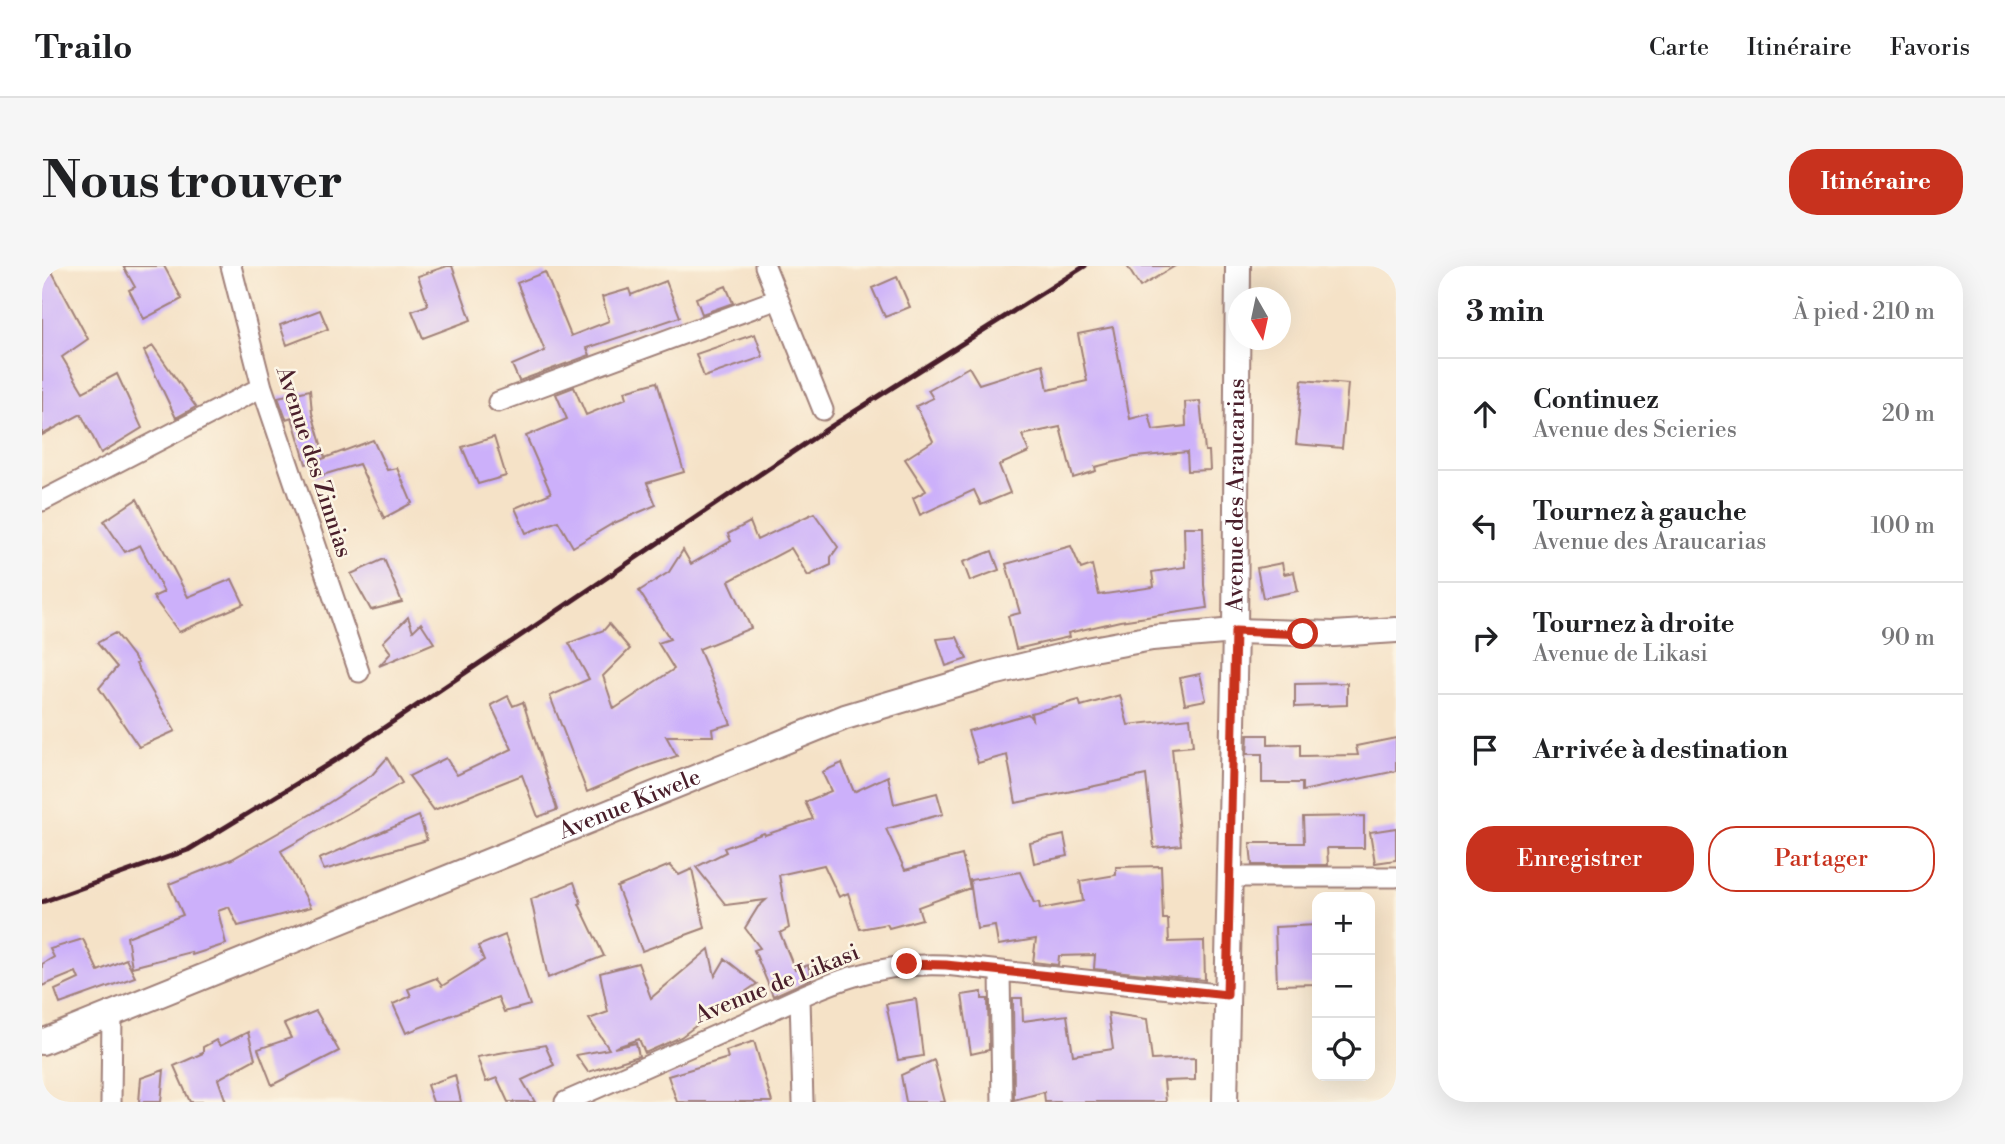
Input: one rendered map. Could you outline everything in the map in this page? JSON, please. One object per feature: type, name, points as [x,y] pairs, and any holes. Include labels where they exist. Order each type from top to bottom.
[{"type":"street","name":"Avenue des Zinnias","points":[[231,266],[262,387],[359,672]]},
{"type":"street","points":[[765,266],[823,410]]},
{"type":"street","name":"Avenue des Araucarias","points":[[1225,1102],[1235,631],[1238,266]]},
{"type":"street","points":[[498,402],[778,299]]},
{"type":"street","points":[[42,501],[262,387]]},
{"type":"street","name":"Avenue Kiwele","points":[[42,1042],[845,718],[993,673],[1087,650],[1152,638],[1235,631],[1334,634],[1396,630]]},
{"type":"street","points":[[1231,877],[1396,877]]},
{"type":"street","name":"Avenue de Likasi","points":[[565,1102],[813,990],[860,973],[907,964],[946,965],[1227,995]]},
{"type":"street","points":[[1000,972],[1002,1102]]},
{"type":"street","points":[[800,998],[803,1102]]},
{"type":"street","points":[[111,1102],[112,1014]]},
{"type":"building","points":[[42,266],[49,266],[88,339],[62,357],[83,392],[117,374],[142,428],[101,453],[81,414],[42,435]]},
{"type":"building","points":[[123,266],[164,266],[182,299],[144,319],[129,290],[135,287]]},
{"type":"building","points":[[452,266],[471,320],[423,338],[412,311],[428,305],[418,276]]},
{"type":"building","points":[[1127,266],[1175,266],[1140,287]]},
{"type":"building","points":[[545,272],[571,336],[609,321],[602,297],[629,289],[631,295],[666,281],[680,317],[587,348],[590,355],[519,381],[512,365],[545,351],[517,283]]},
{"type":"building","points":[[897,277],[910,307],[885,317],[872,288]]},
{"type":"building","points":[[726,286],[733,303],[702,314],[696,298]]},
{"type":"building","points":[[320,310],[328,329],[287,345],[280,325]]},
{"type":"building","points":[[1113,327],[1130,419],[1149,414],[1153,430],[1186,426],[1185,402],[1200,401],[1205,451],[1209,451],[1210,470],[1188,471],[1187,452],[1135,457],[1095,467],[1096,471],[1073,478],[1060,427],[1022,435],[1029,452],[999,465],[1010,493],[981,505],[974,490],[920,515],[913,498],[926,491],[905,459],[933,441],[916,406],[933,398],[928,390],[969,367],[979,384],[1043,364],[1048,390],[1087,381],[1078,334]]},
{"type":"building","points":[[755,334],[763,357],[704,377],[696,354]]},
{"type":"building","points":[[153,346],[196,407],[176,418],[144,351]]},
{"type":"building","points":[[1302,380],[1348,384],[1342,448],[1296,444]]},
{"type":"building","points":[[657,382],[684,472],[647,483],[656,505],[612,524],[573,547],[558,521],[526,533],[515,508],[551,493],[526,436],[567,419],[556,394],[574,387],[586,415],[627,398],[625,391]]},
{"type":"building","points":[[310,390],[312,413],[325,458],[306,464],[292,417],[286,419],[278,397]]},
{"type":"building","points":[[494,437],[506,476],[478,484],[462,447]]},
{"type":"building","points":[[373,440],[387,470],[397,468],[412,503],[384,518],[359,464],[316,477],[311,463]]},
{"type":"building","points":[[137,499],[188,597],[232,579],[244,604],[179,632],[153,597],[164,592],[140,545],[125,552],[104,521]]},
{"type":"building","points":[[814,513],[838,547],[831,557],[831,565],[808,576],[791,548],[729,581],[751,628],[699,649],[731,724],[712,729],[713,736],[666,736],[677,756],[587,792],[550,696],[589,679],[569,643],[604,630],[609,624],[630,649],[603,676],[614,709],[674,669],[658,643],[670,639],[639,591],[669,572],[683,550],[691,564],[731,541],[728,534],[750,522],[757,540]]},
{"type":"building","points":[[1184,527],[1203,527],[1207,608],[1120,621],[1068,633],[1069,637],[1016,649],[1008,616],[1020,613],[1006,564],[1071,546],[1081,569],[1092,565],[1099,595],[1154,587],[1152,572],[1185,567]]},
{"type":"building","points":[[992,551],[999,570],[970,581],[963,562]]},
{"type":"building","points":[[384,559],[402,602],[371,610],[351,574]]},
{"type":"building","points":[[1282,563],[1284,574],[1294,572],[1298,591],[1263,598],[1257,568]]},
{"type":"building","points":[[408,617],[413,631],[421,623],[434,643],[379,666],[391,653],[383,642]]},
{"type":"building","points":[[115,633],[138,663],[136,664],[175,731],[139,747],[99,688],[117,667],[97,643]]},
{"type":"building","points":[[957,637],[967,659],[946,666],[937,639]]},
{"type":"building","points":[[1200,674],[1206,700],[1185,704],[1180,678]]},
{"type":"building","points":[[1347,683],[1347,705],[1295,707],[1295,684]]},
{"type":"building","points":[[1120,695],[1128,725],[1190,718],[1193,746],[1172,748],[1181,845],[1154,848],[1146,775],[1016,803],[1007,755],[978,763],[968,731],[1028,714],[1032,719],[1031,713],[1079,700],[1081,706]]},
{"type":"building","points":[[508,696],[513,706],[523,702],[557,810],[538,817],[522,775],[434,810],[409,776],[446,758],[457,775],[512,749],[491,705]]},
{"type":"building","points":[[1248,735],[1268,735],[1268,745],[1300,744],[1300,756],[1358,755],[1356,746],[1396,738],[1396,771],[1302,791],[1302,783],[1262,783],[1262,754],[1247,754]]},
{"type":"building","points":[[387,758],[402,783],[281,851],[311,907],[238,926],[229,907],[218,911],[226,944],[192,955],[191,952],[132,967],[127,937],[183,915],[169,884],[232,859],[313,813],[372,775]]},
{"type":"building","points":[[842,763],[854,792],[888,776],[894,804],[937,793],[943,814],[886,829],[905,870],[962,855],[970,888],[918,907],[922,919],[889,928],[887,924],[860,929],[848,893],[839,897],[824,865],[779,875],[789,928],[780,933],[795,970],[808,965],[811,979],[773,996],[754,950],[760,948],[745,928],[758,907],[766,900],[726,905],[696,867],[726,852],[724,848],[813,819],[805,802],[831,791],[822,772]]},
{"type":"building","points":[[419,816],[427,840],[324,870],[319,859]]},
{"type":"building","points":[[1364,816],[1364,848],[1327,848],[1328,865],[1252,865],[1250,843],[1304,843],[1303,817]]},
{"type":"building","points":[[1396,828],[1396,860],[1375,863],[1370,832]]},
{"type":"building","points":[[1064,835],[1068,856],[1034,863],[1030,843]]},
{"type":"building","points":[[670,865],[679,875],[692,869],[705,928],[642,951],[617,887]]},
{"type":"building","points":[[1161,866],[1163,919],[1168,919],[1169,942],[1204,941],[1205,980],[1094,969],[1095,955],[1059,956],[1058,965],[1033,962],[1036,939],[998,945],[995,926],[977,929],[970,880],[1020,872],[1034,903],[1039,902],[1040,909],[1083,901],[1080,881],[1116,875],[1116,867]]},
{"type":"building","points":[[574,882],[581,903],[579,904],[604,956],[548,978],[531,899]]},
{"type":"building","points":[[1312,925],[1312,984],[1277,985],[1275,927]]},
{"type":"building","points":[[505,935],[530,1005],[504,1012],[498,997],[406,1033],[393,1004],[411,996],[408,989],[436,978],[442,986],[484,960],[478,946]]},
{"type":"building","points":[[83,939],[98,971],[126,959],[135,977],[60,1004],[55,990],[79,979],[76,972],[42,986],[42,964],[54,957],[50,949]]},
{"type":"building","points":[[709,949],[715,976],[725,959],[757,984],[681,1037],[645,1053],[639,1039],[614,1048],[636,1043],[639,1056],[588,1072],[576,1055],[609,1049],[589,1019],[608,1012],[600,973],[638,963],[651,998]]},
{"type":"building","points":[[982,992],[982,999],[988,999],[989,1050],[971,1054],[962,995]]},
{"type":"building","points":[[1013,998],[1022,998],[1023,1021],[1067,1015],[1073,1055],[1113,1049],[1108,1013],[1147,1019],[1152,1060],[1195,1058],[1195,1080],[1164,1081],[1166,1102],[1045,1102],[1044,1092],[1014,1100]]},
{"type":"building","points":[[916,999],[923,1056],[898,1060],[886,1004]]},
{"type":"building","points":[[316,1011],[339,1051],[272,1085],[258,1049],[291,1038],[284,1024]]},
{"type":"building","points":[[248,1032],[255,1059],[218,1079],[226,1102],[190,1102],[174,1066],[203,1053],[203,1047],[216,1040],[220,1046]]},
{"type":"building","points":[[754,1041],[772,1102],[677,1102],[668,1076],[728,1058],[726,1051]]},
{"type":"building","points":[[545,1045],[554,1065],[522,1080],[535,1102],[508,1102],[497,1078],[486,1082],[477,1057]]},
{"type":"building","points":[[934,1060],[945,1102],[906,1102],[901,1075]]},
{"type":"building","points":[[164,1070],[161,1102],[139,1102],[141,1078]]},
{"type":"building","points":[[455,1075],[461,1102],[433,1102],[427,1085]]},
{"type":"railway","points":[[42,902],[188,850],[342,756],[830,427],[1085,266]]},
{"type":"route","points":[[907,964],[946,965],[1227,995],[1235,631],[1303,634]]}]
